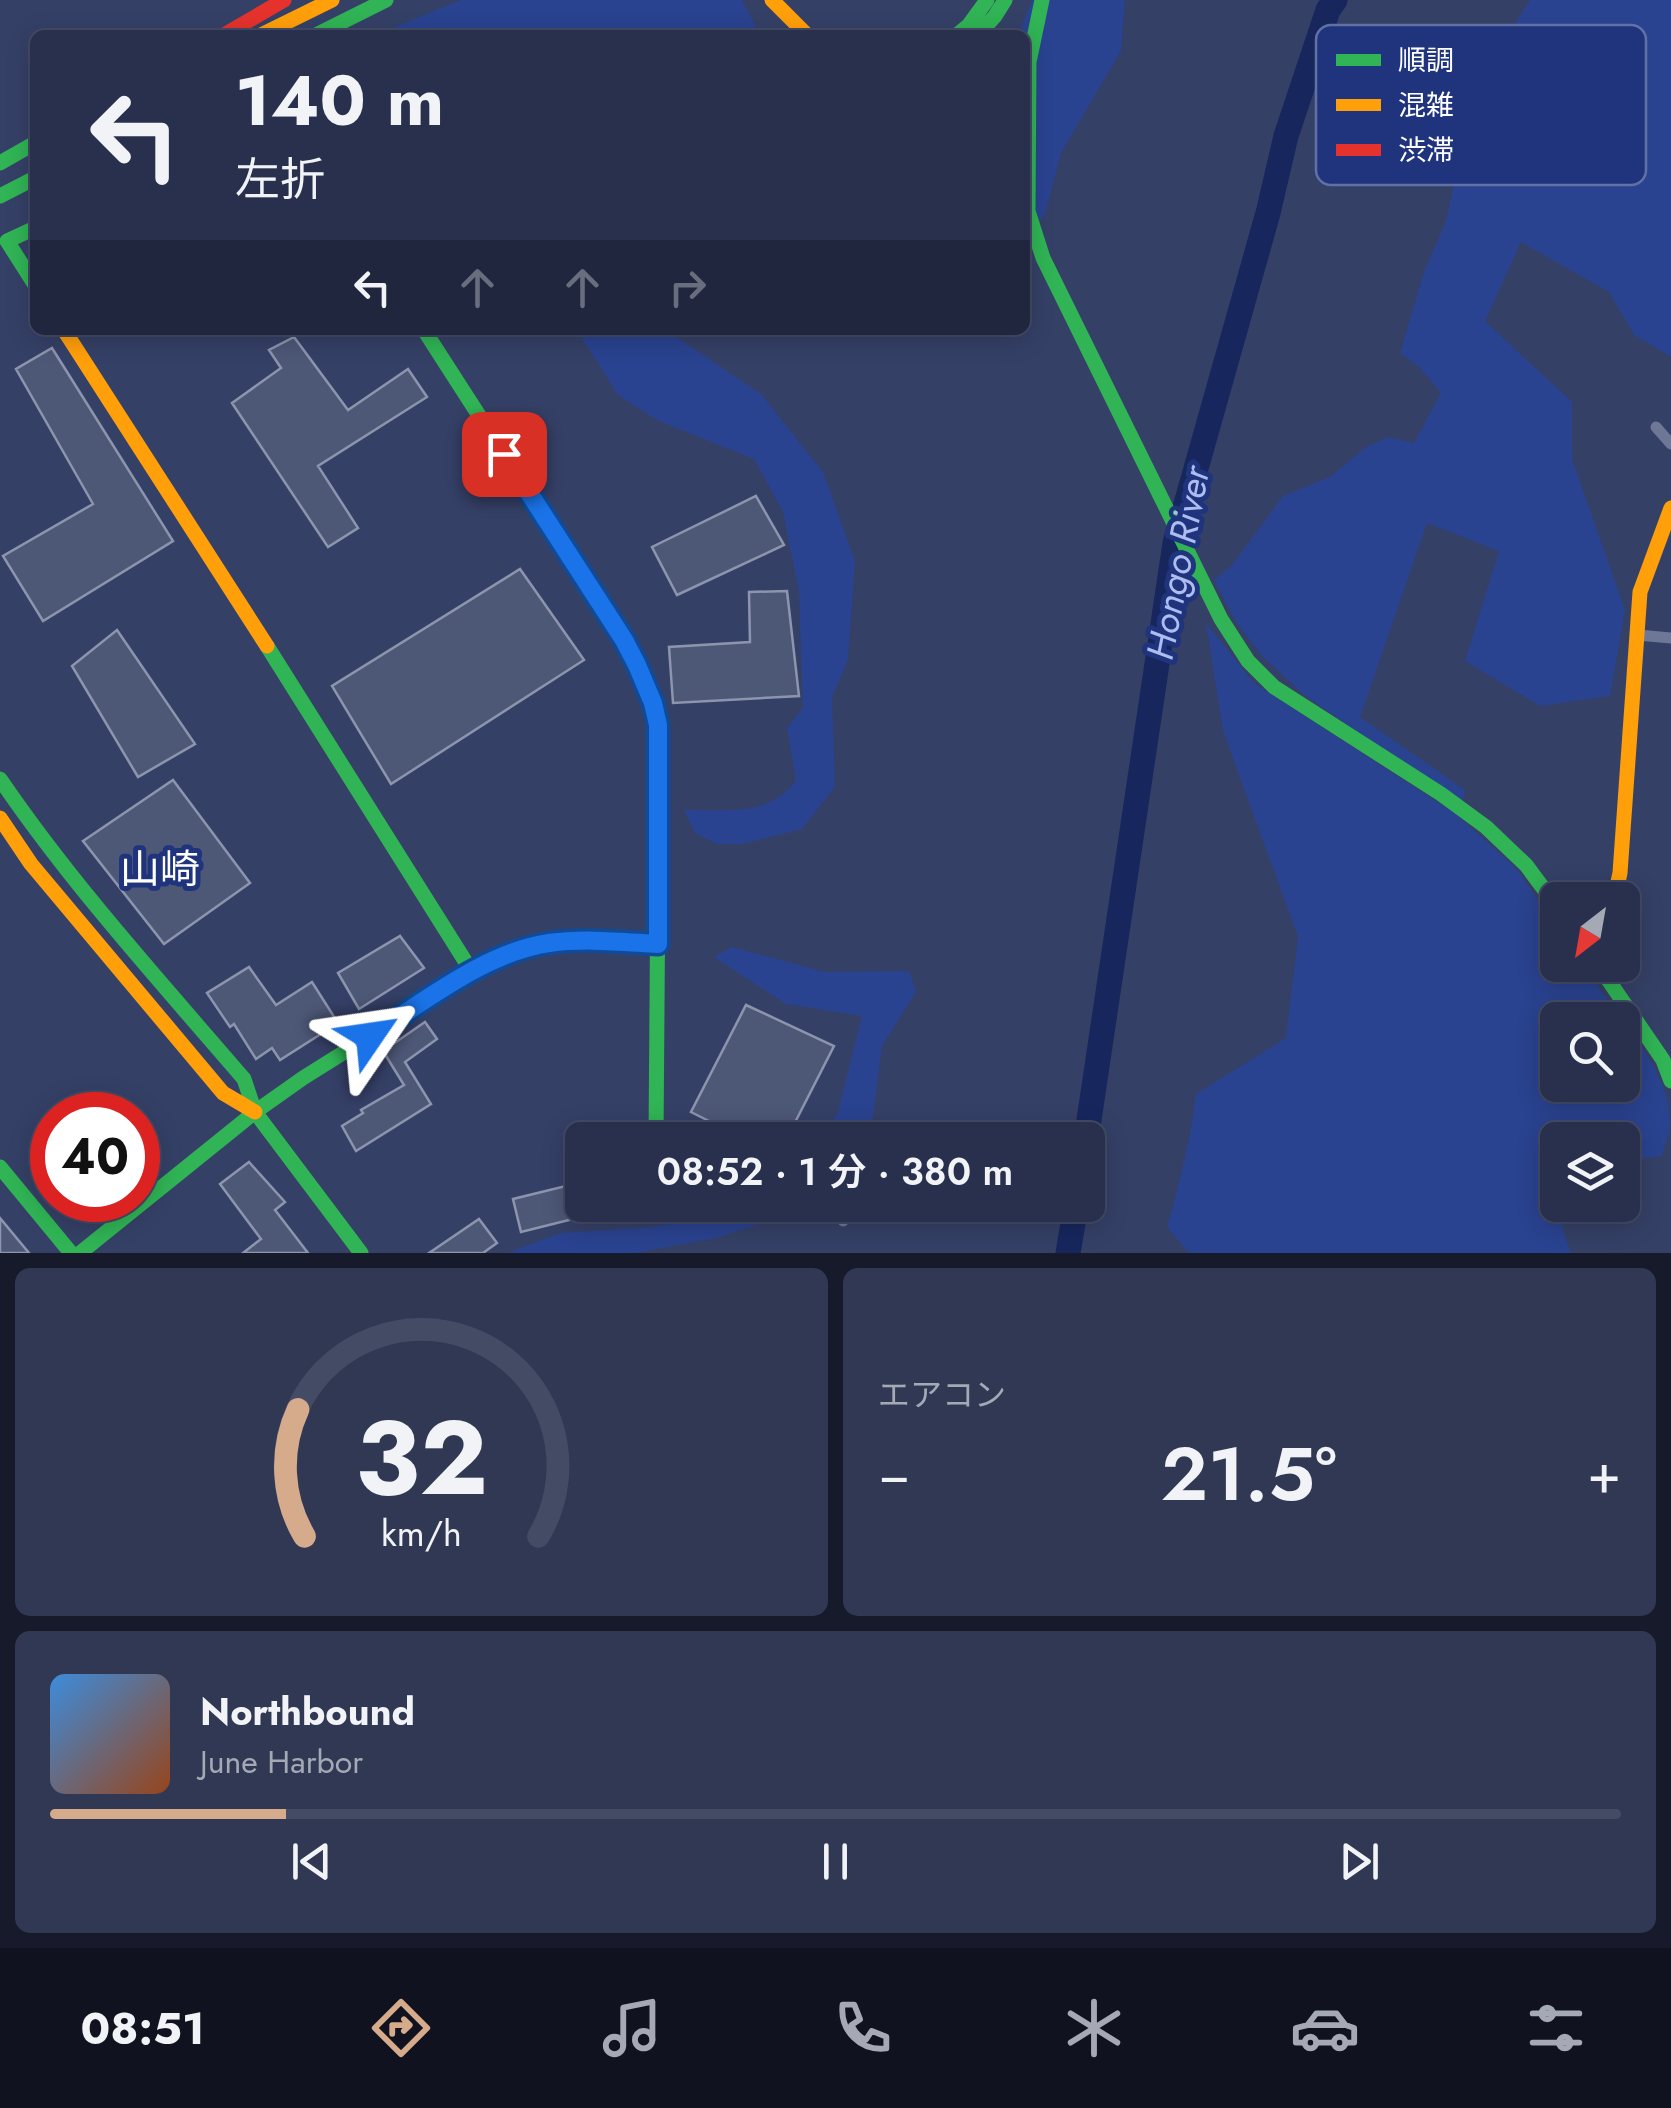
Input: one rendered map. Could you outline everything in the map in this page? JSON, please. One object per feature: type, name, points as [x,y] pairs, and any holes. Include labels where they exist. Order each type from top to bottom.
[{"type":"main road","points":[[233,30],[284,0]]},
{"type":"main road","points":[[271,30],[332,0]]},
{"type":"main road","points":[[757,0],[783,30]]},
{"type":"main road","points":[[772,0],[801,30]]},
{"type":"main road","points":[[963,30],[987,0]]},
{"type":"main road","points":[[982,30],[1005,0]]},
{"type":"main road","points":[[1030,57],[1042,0]]},
{"type":"main road","points":[[326,30],[384,1]]},
{"type":"main road","points":[[0,164],[30,149]]},
{"type":"main road","points":[[0,196],[30,181]]},
{"type":"main road","points":[[1030,217],[1043,258],[1238,650],[1265,680],[1464,809],[1526,865],[1540,884]]},
{"type":"main road","points":[[30,230],[3,243],[30,279]]},
{"type":"main road","points":[[67,335],[472,972]]},
{"type":"main road","points":[[427,335],[624,640],[653,703],[659,740],[656,1122]]},
{"type":"main road","points":[[1618,882],[1640,592],[1671,508]]},
{"type":"main road","points":[[0,779],[75,881],[244,1079],[255,1112],[361,1253]]},
{"type":"main road","points":[[0,818],[31,864],[223,1093],[255,1112]]},
{"type":"main road","points":[[80,1253],[302,1078],[472,972],[519,950],[546,943],[580,940],[658,944]]},
{"type":"main road","points":[[1610,982],[1663,1060],[1671,1082]]},
{"type":"main road","points":[[0,1167],[71,1253]]},
{"type":"street","points":[[1656,427],[1671,444]]},
{"type":"street","points":[[1638,635],[1671,638]]},
{"type":"shaded area","points":[[461,0],[742,0],[757,30],[387,30]]},
{"type":"shaded area","points":[[1032,0],[1125,0],[1121,51],[1061,153],[1045,214],[1030,233],[1030,30],[1020,30]]},
{"type":"shaded area","points":[[1530,0],[1671,0],[1671,357],[1634,335],[1609,292],[1521,242],[1485,321],[1572,402],[1572,459],[1625,610],[1610,696],[1540,706],[1465,661],[1499,551],[1427,523],[1360,717],[1465,790],[1462,803],[1304,695],[1263,657],[1236,622],[1214,580],[1231,566],[1283,496],[1330,477],[1366,447],[1388,437],[1414,443],[1441,393],[1419,367],[1400,353],[1424,272],[1446,221],[1454,185],[1646,185],[1646,25],[1514,25]]},
{"type":"shaded area","points":[[580,335],[673,335],[761,394],[823,472],[855,561],[848,660],[832,697],[835,787],[802,829],[742,844],[717,844],[695,833],[684,810],[759,806],[784,793],[796,781],[787,728],[803,708],[799,591],[783,512],[754,459],[657,420],[618,395]]},
{"type":"shaded area","points":[[1206,623],[1254,683],[1456,814],[1517,869],[1540,904],[1540,982],[1594,982],[1609,1002],[1540,1002],[1540,1102],[1640,1102],[1640,1045],[1655,1068],[1669,1110],[1662,1156],[1640,1159],[1640,1122],[1540,1122],[1540,1222],[1560,1222],[1571,1253],[1189,1253],[1167,1227],[1196,1094],[1286,1038],[1298,937],[1223,731]]},
{"type":"shaded area","points":[[732,947],[825,972],[909,971],[916,992],[882,1046],[872,1122],[828,1122],[837,1116],[862,1016],[786,1004],[714,957]]},
{"type":"shaded area","points":[[678,1222],[766,1222],[716,1238],[635,1253],[507,1253],[561,1233]]},
{"type":"building","points":[[294,337],[348,410],[408,369],[427,397],[318,466],[358,528],[328,547],[232,403],[281,368],[269,350]]},
{"type":"building","points":[[52,348],[173,541],[43,621],[3,556],[93,504],[16,369]]},
{"type":"building","points":[[756,496],[784,545],[677,595],[652,547]]},
{"type":"building","points":[[520,569],[584,660],[391,784],[332,686]]},
{"type":"building","points":[[787,591],[799,696],[673,703],[669,647],[750,642],[749,592]]},
{"type":"building","points":[[117,630],[195,744],[138,777],[72,666]]},
{"type":"building","points":[[173,780],[250,883],[164,944],[83,841]]},
{"type":"building","points":[[400,936],[424,968],[359,1009],[338,973]]},
{"type":"building","points":[[249,967],[276,1005],[312,982],[338,1023],[280,1060],[272,1048],[256,1059],[234,1024],[230,1027],[207,993]]},
{"type":"building","points":[[746,1005],[834,1046],[795,1122],[711,1122],[691,1112]]},
{"type":"building","points":[[425,1022],[437,1039],[405,1062],[431,1104],[356,1151],[342,1126],[404,1085],[383,1051]]},
{"type":"building","points":[[249,1162],[285,1202],[275,1210],[308,1253],[243,1253],[261,1239],[220,1184]]},
{"type":"building","points":[[565,1186],[565,1221],[521,1232],[513,1199]]},
{"type":"building","points":[[0,1218],[29,1253],[0,1253]]},
{"type":"building","points":[[479,1219],[497,1243],[483,1253],[429,1253]]},
{"type":"waterway","name":"Hongo River","points":[[1323,25],[1335,0]]},
{"type":"waterway","name":"Hongo River","points":[[1089,1122],[1175,543],[1286,136],[1316,46]]},
{"type":"waterway","name":"Hongo River","points":[[1068,1253],[1073,1222]]},
{"type":"traffic: fast","points":[[326,30],[386,0]]},
{"type":"traffic: fast","points":[[963,30],[987,0]]},
{"type":"traffic: fast","points":[[982,30],[1005,0]]},
{"type":"traffic: fast","points":[[1030,57],[1042,0]]},
{"type":"traffic: fast","points":[[0,163],[30,146]]},
{"type":"traffic: fast","points":[[0,196],[30,181]]},
{"type":"traffic: fast","points":[[1030,217],[1043,258],[1221,619],[1248,661],[1274,687],[1486,827],[1540,884]]},
{"type":"traffic: fast","points":[[30,230],[7,241],[30,277]]},
{"type":"traffic: fast","points":[[427,335],[624,641],[655,713],[659,740],[656,1122]]},
{"type":"traffic: fast","points":[[267,646],[472,972]]},
{"type":"traffic: fast","points":[[0,779],[87,895],[244,1079],[255,1112],[361,1253]]},
{"type":"traffic: fast","points":[[80,1253],[255,1112],[472,972],[519,949],[546,943],[658,943]]},
{"type":"traffic: fast","points":[[1610,982],[1663,1060],[1671,1081]]},
{"type":"traffic: fast","points":[[0,1167],[71,1253]]},
{"type":"traffic: slow","points":[[271,30],[332,0]]},
{"type":"traffic: slow","points":[[772,0],[802,30]]},
{"type":"traffic: slow","points":[[67,335],[267,646]]},
{"type":"traffic: slow","points":[[1618,882],[1640,592],[1671,508]]},
{"type":"traffic: slow","points":[[0,818],[31,864],[223,1093],[255,1112]]},
{"type":"traffic: jam","points":[[233,30],[284,0]]},
{"type":"district","name":"山崎","points":[[160,869]]},
{"type":"route","points":[[370,1036],[472,972],[519,950],[580,940],[658,944],[659,740],[653,703],[624,640],[504,454]]}]
